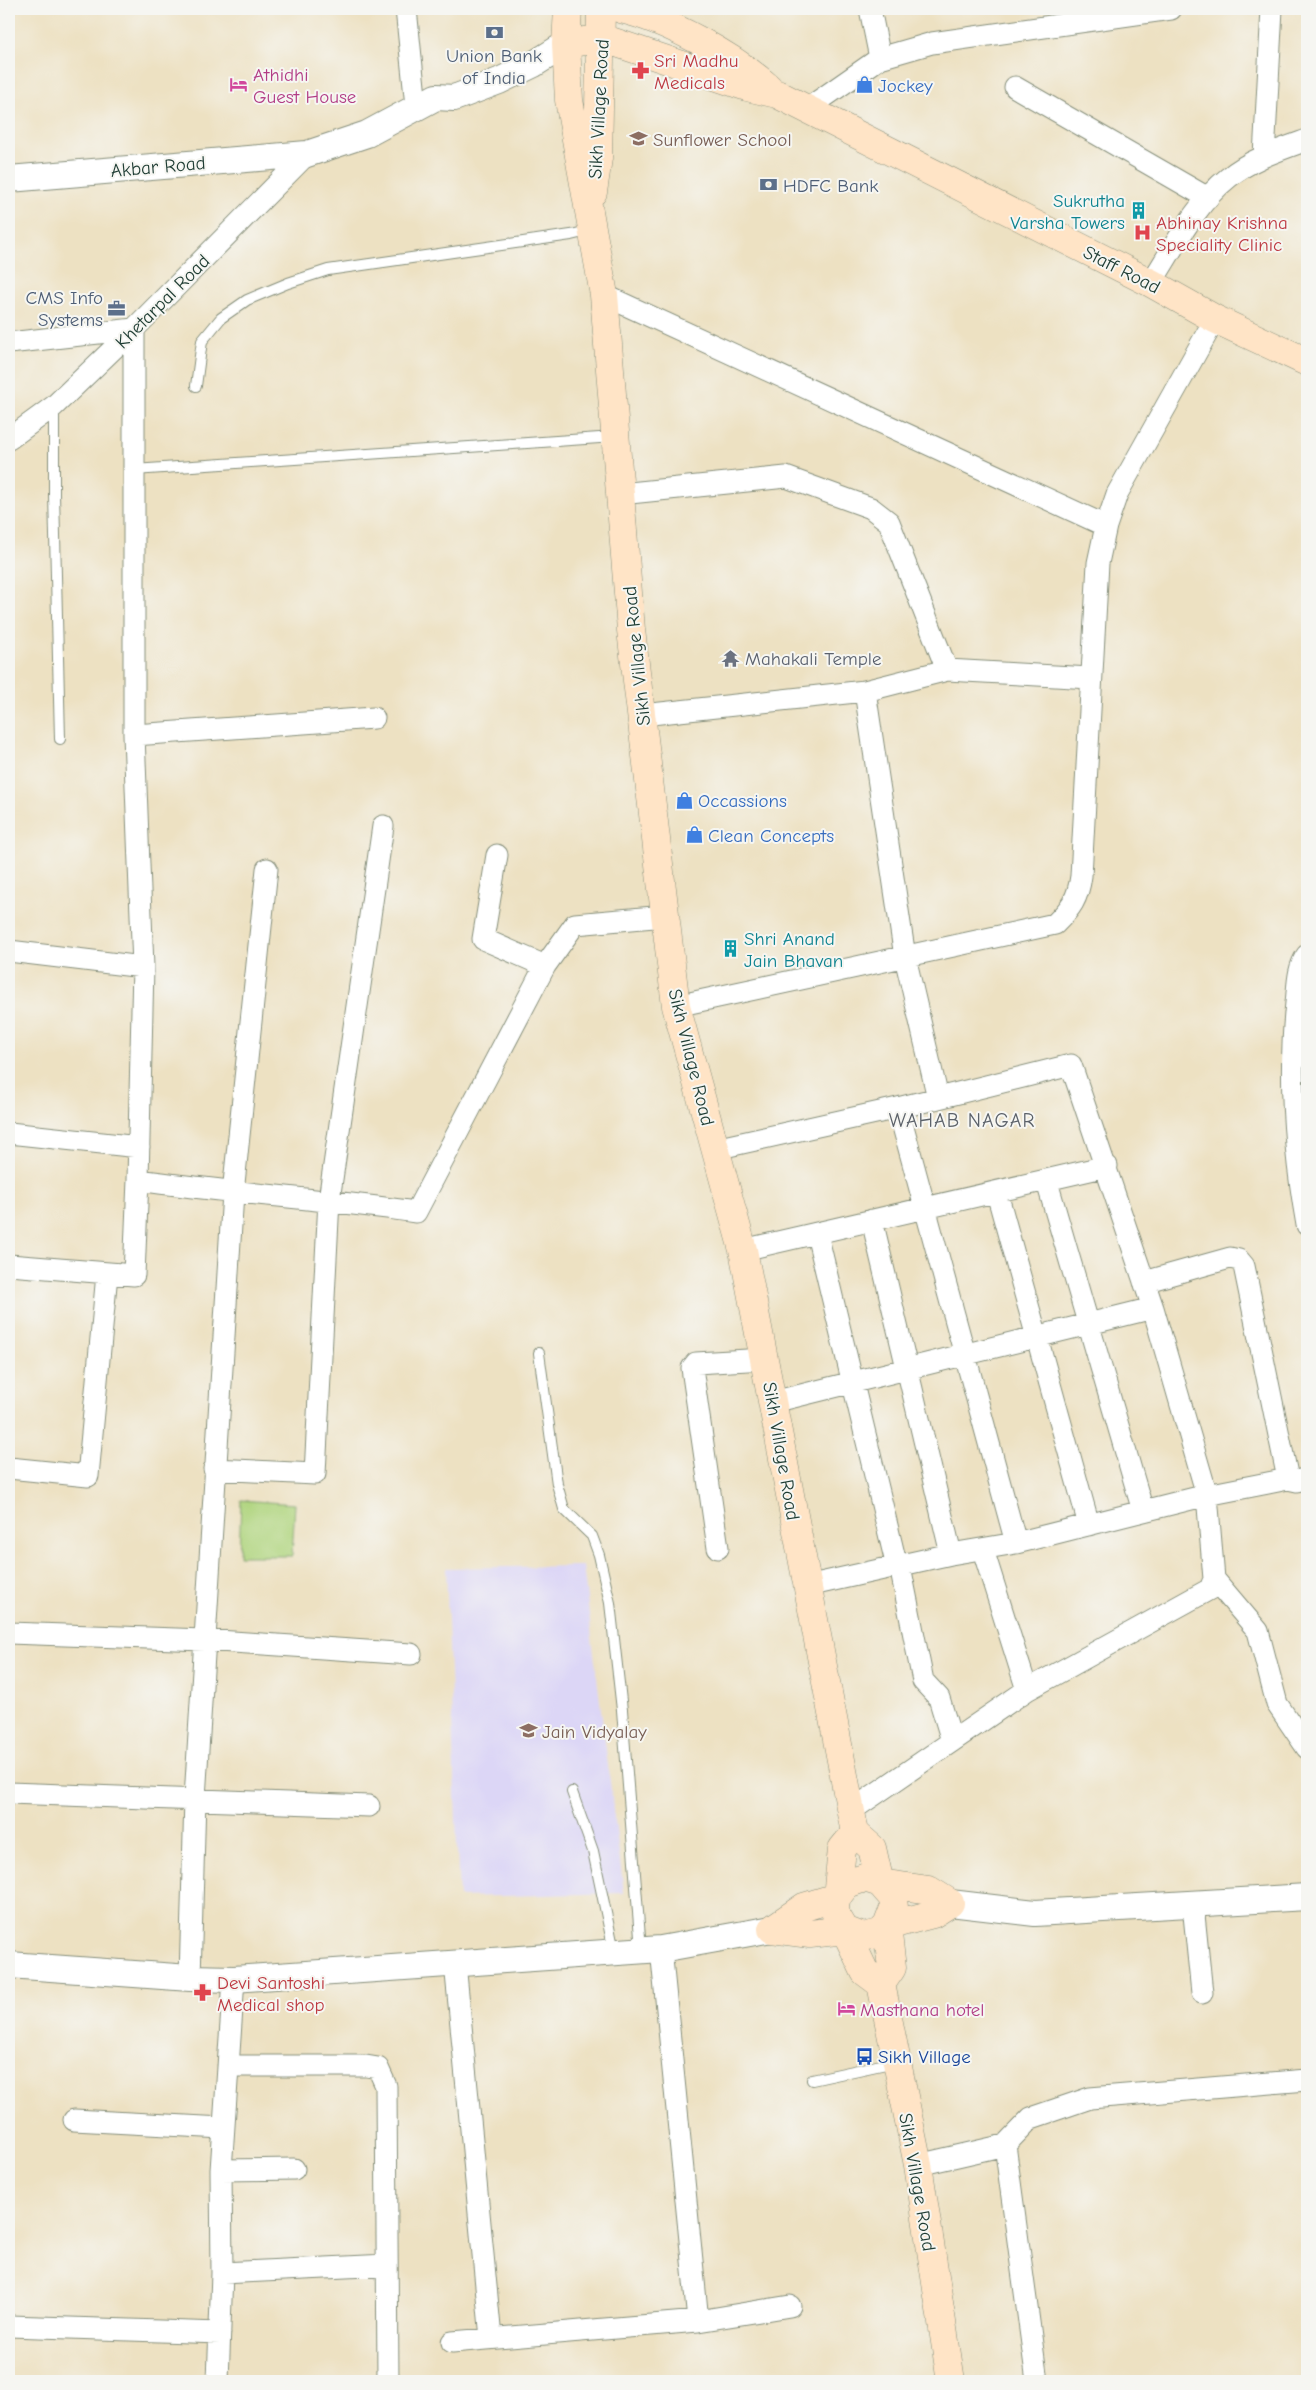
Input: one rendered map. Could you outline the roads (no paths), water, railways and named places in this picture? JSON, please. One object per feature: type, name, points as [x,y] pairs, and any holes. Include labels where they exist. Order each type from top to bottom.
[{"type":"main road","points":[[567,27],[610,9]]},
{"type":"main road","name":"Staff Road","points":[[610,9],[655,19],[730,58],[777,94],[1151,283],[1214,319],[1307,362]]},
{"type":"main road","name":"Sikh Village Road","points":[[592,220],[598,158],[602,38],[610,9]]},
{"type":"main road","name":"Staff Road","points":[[567,27],[747,87],[777,94]]},
{"type":"main road","name":"Sikh Village Road","points":[[567,27],[569,100],[604,295],[631,630],[676,1006],[743,1250],[853,1822]]},
{"type":"main road","points":[[772,1929],[810,1934],[846,1930],[862,1937],[880,1933],[887,1926],[894,1908],[892,1898],[880,1883],[872,1848],[853,1822]]},
{"type":"main road","points":[[853,1822],[842,1849],[836,1915],[846,1930],[865,1972],[881,1984],[892,1968],[887,1926]]},
{"type":"main road","points":[[772,1929],[804,1907],[837,1898],[847,1884],[864,1878],[880,1883],[929,1890],[950,1903],[933,1914],[887,1926]]},
{"type":"main road","name":"Sikh Village Road","points":[[881,1984],[895,2062],[918,2165],[951,2381]]},
{"type":"street","points":[[406,9],[426,102]]},
{"type":"street","points":[[870,9],[880,58]]},
{"type":"street","points":[[807,109],[880,58],[932,42],[1171,9]]},
{"type":"street","points":[[1264,156],[1272,9]]},
{"type":"street","name":"Akbar Road","points":[[9,178],[307,154],[367,134],[426,102],[445,84],[544,46],[567,27]]},
{"type":"street","points":[[1015,87],[1208,198]]},
{"type":"street","points":[[1151,283],[1208,198],[1228,178],[1264,156],[1307,140]]},
{"type":"street","name":"Khetarpal Road","points":[[9,439],[54,406],[134,329],[307,154]]},
{"type":"street","points":[[604,295],[1106,526]]},
{"type":"street","points":[[676,1006],[1055,924],[1070,910],[1078,894],[1081,876],[1090,678],[1098,563],[1106,526],[1117,494],[1214,319]]},
{"type":"street","points":[[9,343],[134,329],[134,735],[143,967],[134,1275],[9,1266]]},
{"type":"street","points":[[620,494],[786,477],[871,508],[889,522],[946,670]]},
{"type":"street","points":[[642,715],[864,691],[946,670],[1090,678]]},
{"type":"street","points":[[864,691],[905,957],[938,1098]]},
{"type":"street","points":[[134,735],[374,718]]},
{"type":"street","points":[[214,1469],[315,1474],[329,1200],[383,826]]},
{"type":"street","points":[[497,855],[483,939],[545,966]]},
{"type":"street","points":[[190,1978],[195,1798],[214,1469],[233,1193],[267,869]]},
{"type":"street","points":[[138,1180],[233,1193],[329,1200],[416,1212],[545,966],[575,924],[665,916]]},
{"type":"street","points":[[9,951],[143,967]]},
{"type":"street","points":[[1306,1215],[1293,1106],[1299,1047],[1299,972],[1307,955]]},
{"type":"street","points":[[715,1149],[898,1108],[1071,1065],[1107,1166],[1153,1308],[1207,1495],[1214,1580],[1210,1589],[1027,1690],[952,1741],[853,1822]]},
{"type":"street","points":[[898,1108],[1016,1543]]},
{"type":"street","points":[[9,1133],[139,1147]]},
{"type":"street","points":[[743,1250],[1047,1182],[1107,1166]]},
{"type":"street","points":[[1047,1182],[1143,1511]]},
{"type":"street","points":[[997,1193],[1089,1525]]},
{"type":"street","points":[[872,1220],[951,1554]]},
{"type":"street","points":[[817,1234],[852,1382],[899,1566],[923,1681],[939,1698],[952,1741]]},
{"type":"street","points":[[807,1586],[951,1554],[1016,1543],[1207,1495],[1298,1479],[1244,1266],[1239,1260],[1230,1258],[1144,1282]]},
{"type":"street","points":[[9,1468],[88,1476],[107,1274]]},
{"type":"street","points":[[773,1402],[1153,1308]]},
{"type":"street","points":[[718,1548],[692,1368],[696,1363],[765,1359]]},
{"type":"street","points":[[983,1550],[1027,1690]]},
{"type":"street","points":[[1214,1580],[1258,1631],[1277,1704],[1307,1748]]},
{"type":"street","points":[[9,1633],[204,1640],[411,1654]]},
{"type":"street","points":[[9,1793],[195,1798],[369,1806]]},
{"type":"street","points":[[950,1903],[1035,1913],[1193,1906],[1307,1897]]},
{"type":"street","points":[[1193,1906],[1202,1993]]},
{"type":"street","points":[[9,1964],[190,1978],[234,1979],[651,1950],[772,1929]]},
{"type":"street","points":[[651,1950],[698,2321]]},
{"type":"street","points":[[455,1963],[491,2338]]},
{"type":"street","points":[[218,2381],[222,2273],[221,2170],[234,1979]]},
{"type":"street","points":[[228,2066],[366,2066],[378,2068],[386,2086],[388,2381]]},
{"type":"street","points":[[918,2165],[1005,2145],[1031,2118],[1090,2098],[1307,2080]]},
{"type":"street","points":[[74,2120],[223,2128]]},
{"type":"street","points":[[1005,2145],[1037,2381]]},
{"type":"street","points":[[221,2170],[294,2169]]},
{"type":"street","points":[[222,2273],[387,2265]]},
{"type":"street","points":[[452,2342],[698,2321],[790,2306]]},
{"type":"street","points":[[9,2326],[220,2333]]},
{"type":"lane","points":[[196,386],[202,341],[221,318],[247,300],[288,283],[328,270],[561,237],[592,220]]},
{"type":"lane","points":[[54,406],[54,494],[60,739]]},
{"type":"lane","points":[[134,470],[615,436]]},
{"type":"lane","points":[[539,1353],[557,1484],[564,1509],[592,1536],[599,1555],[610,1603],[622,1710],[636,1907],[651,1950]]},
{"type":"lane","points":[[572,1792],[593,1851],[614,1952]]},
{"type":"lane","points":[[812,2080],[895,2062]]},
{"type":"place","name":"Union Bank of India","points":[[494,32]]},
{"type":"place","name":"Sri Madhu Medicals","points":[[640,71]]},
{"type":"place","name":"Athidhi Guest House","points":[[239,85]]},
{"type":"place","name":"Jockey","points":[[864,85]]},
{"type":"place","name":"Sunflower School","points":[[639,139]]},
{"type":"place","name":"HDFC Bank","points":[[769,185]]},
{"type":"place","name":"Sukrutha Varsha Towers","points":[[1139,211]]},
{"type":"place","name":"Abhinay Krishna Speciality Clinic","points":[[1142,233]]},
{"type":"place","name":"CMS Info Systems","points":[[117,308]]},
{"type":"place","name":"Mahakali Temple","points":[[731,658]]},
{"type":"place","name":"Occassions","points":[[684,800]]},
{"type":"place","name":"Clean Concepts","points":[[694,835]]},
{"type":"place","name":"Shri Anand Jain Bhavan","points":[[730,949]]},
{"type":"place","name":"Jain Vidyalay","points":[[528,1731]]},
{"type":"place","name":"Devi Santoshi Medical shop","points":[[203,1993]]},
{"type":"place","name":"Masthana hotel","points":[[846,2009]]},
{"type":"place","name":"Sikh Village","points":[[864,2056]]},
{"type":"district","name":"WAHAB NAGAR","points":[[962,1120]]}]
